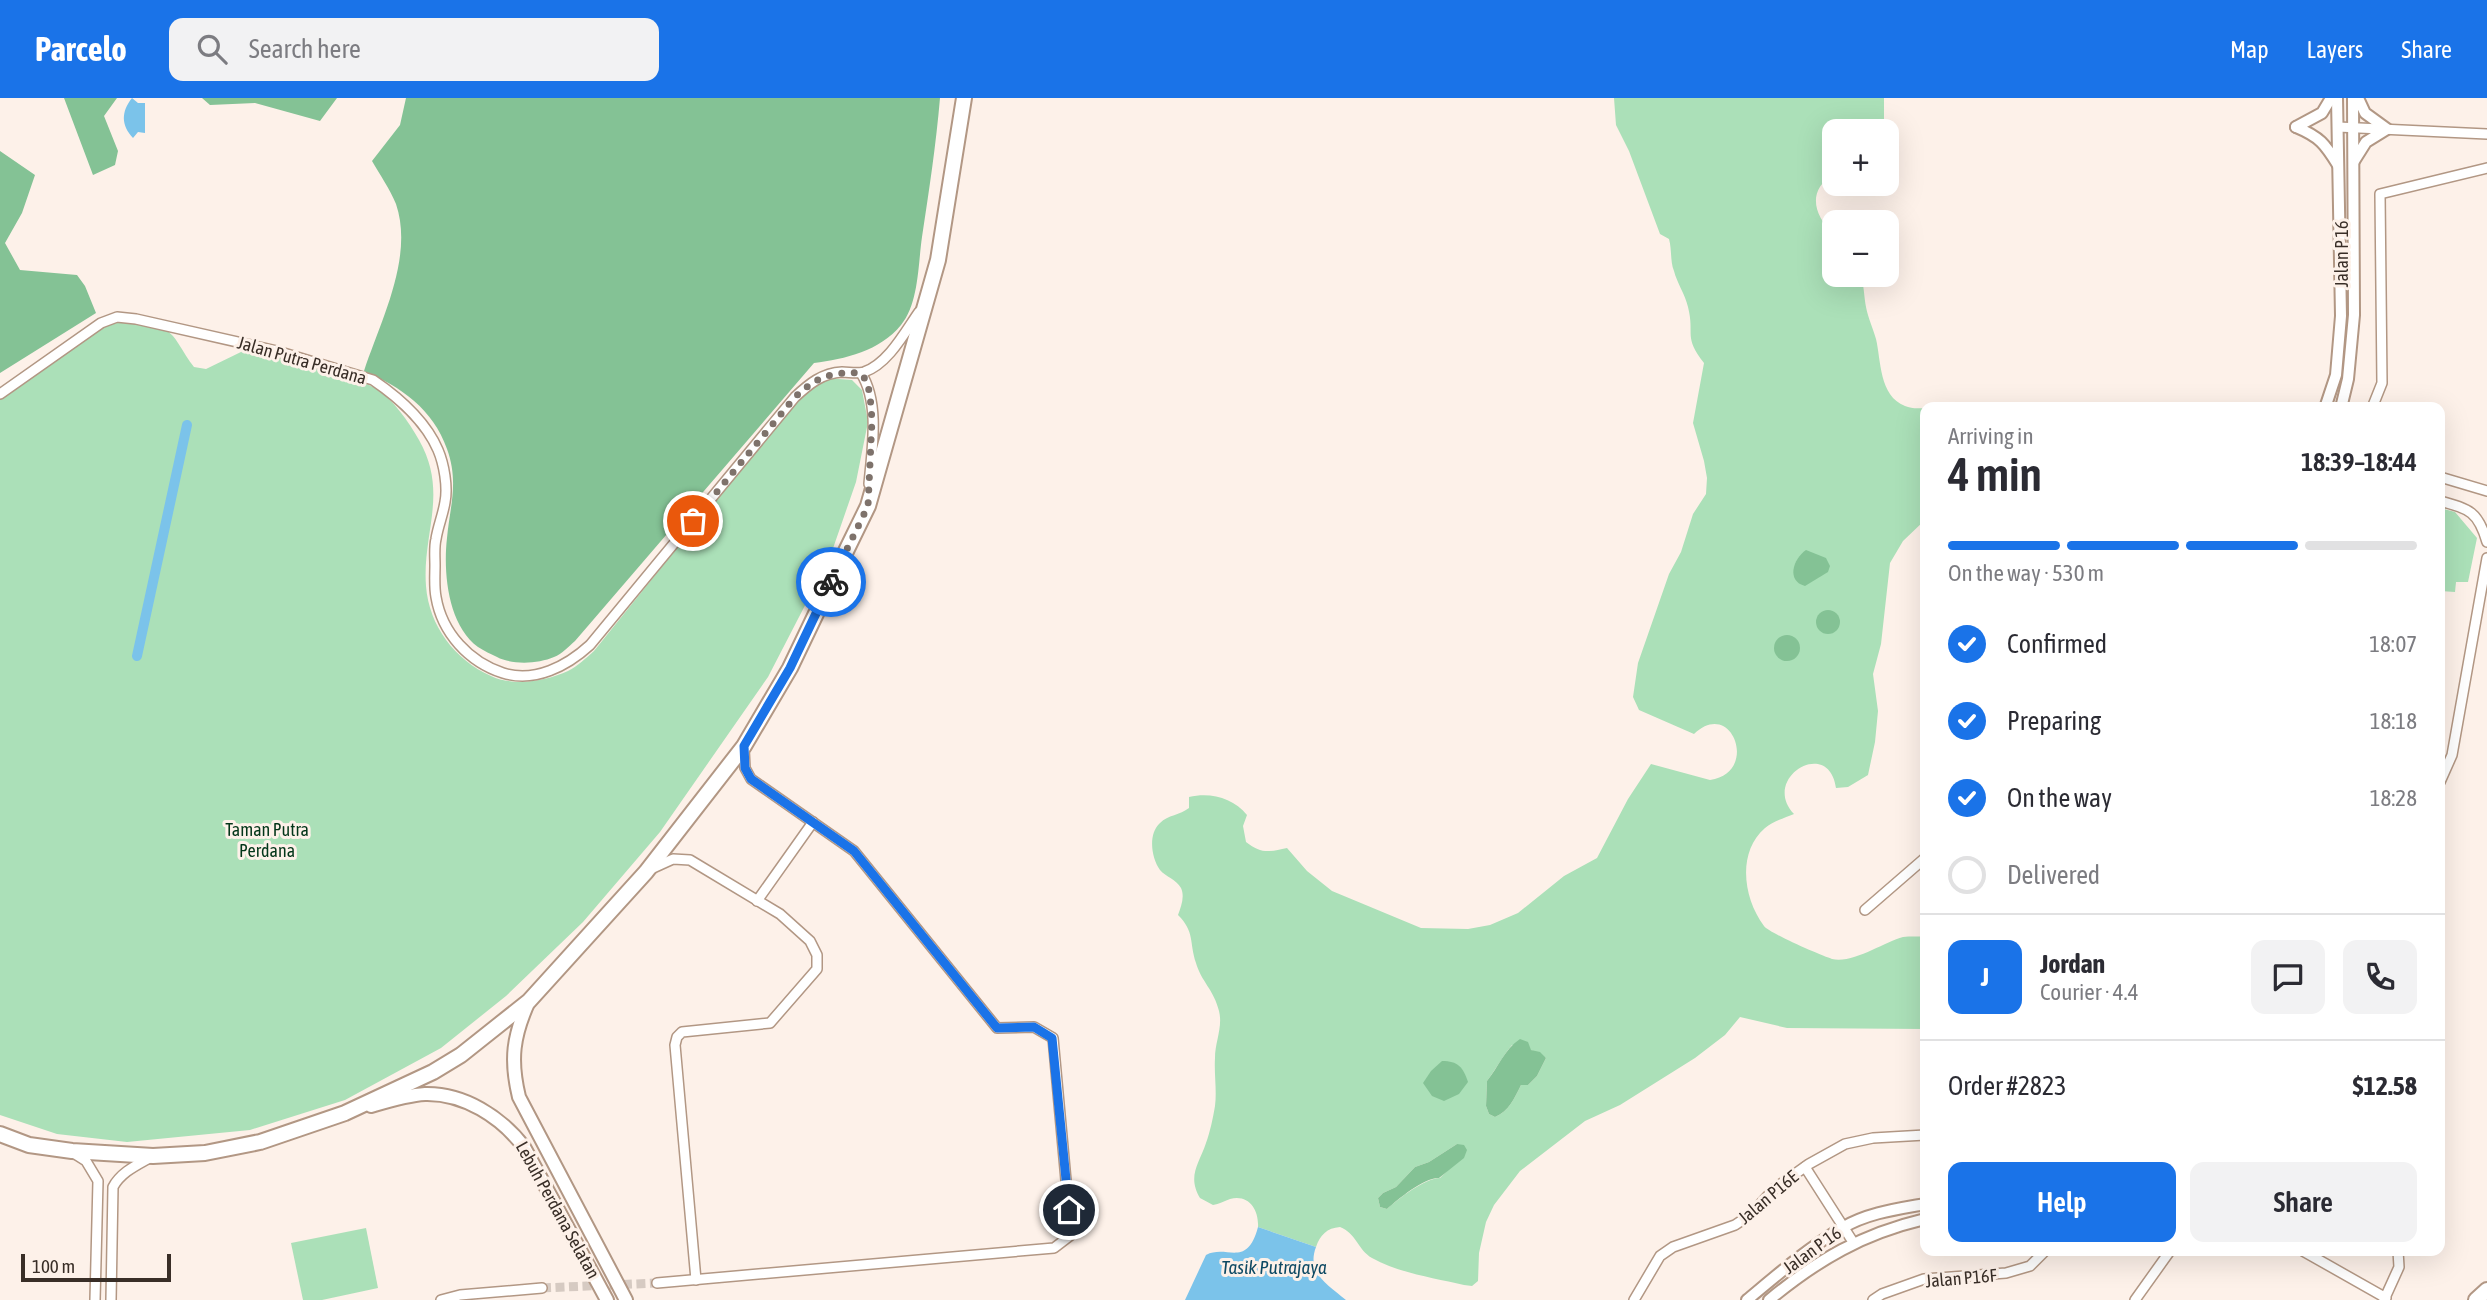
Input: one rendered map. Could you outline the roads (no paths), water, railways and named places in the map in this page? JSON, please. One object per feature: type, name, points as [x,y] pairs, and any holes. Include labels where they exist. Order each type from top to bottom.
[{"type":"main road","points":[[0,1134],[29,1145],[72,1152],[153,1156],[205,1153],[260,1143],[345,1113],[433,1072],[461,1055],[529,1001],[646,872],[744,746],[790,668],[868,506],[938,260],[964,98]]},
{"type":"main road","name":"Lebuh Perdana Selatan","points":[[529,1001],[517,1033],[512,1063],[519,1097],[626,1300]]},
{"type":"main road","name":"Lebuh Perdana Selatan","points":[[345,1113],[402,1098],[424,1094],[438,1095],[472,1104],[510,1129],[524,1146],[607,1300]]},
{"type":"main road","points":[[2476,1300],[2487,1290]]},
{"type":"street","points":[[2331,98],[2322,113],[2296,127],[2324,142],[2339,168]]},
{"type":"street","name":"Jalan P 16","points":[[2327,402],[2336,375],[2341,316],[2337,98]]},
{"type":"street","points":[[2356,98],[2365,113],[2387,129]]},
{"type":"street","name":"Jalan P 16","points":[[2342,402],[2348,379],[2354,315],[2356,98]]},
{"type":"street","points":[[2338,127],[2487,134]]},
{"type":"street","points":[[2354,162],[2366,142],[2387,129]]},
{"type":"street","points":[[2374,402],[2382,383],[2380,194],[2487,168]]},
{"type":"street","points":[[868,506],[872,420],[867,382],[861,373],[883,359],[926,302]]},
{"type":"street","name":"Jalan Putra Perdana","points":[[0,394],[101,323],[117,317],[256,346],[373,380],[389,391],[423,426],[438,450],[446,500],[435,540],[435,596],[442,617],[452,637],[464,650],[494,670],[512,676],[550,671],[573,661],[590,645],[795,397],[819,377],[861,373]]},
{"type":"street","points":[[2445,478],[2487,491]]},
{"type":"street","points":[[2445,502],[2467,508],[2482,526],[2487,542]]},
{"type":"street","points":[[2445,771],[2452,755],[2487,558]]},
{"type":"street","points":[[657,1283],[1054,1248],[1071,1235],[1052,1038],[1034,1027],[997,1028],[854,851],[751,779],[745,768],[744,746]]},
{"type":"street","points":[[757,901],[813,822]]},
{"type":"street","points":[[646,872],[673,859],[690,860],[780,914],[810,941],[817,955],[817,969],[770,1023],[682,1032],[677,1037],[675,1045],[696,1280]]},
{"type":"street","points":[[1865,910],[1920,862]]},
{"type":"street","name":"Jalan P16E","points":[[1634,1300],[1660,1256],[1673,1247],[1735,1226],[1750,1215],[1774,1189],[1805,1167],[1846,1144],[1873,1138],[1920,1135]]},
{"type":"street","points":[[72,1152],[86,1161],[98,1181],[95,1300]]},
{"type":"street","points":[[111,1300],[114,1187],[120,1177],[132,1167],[153,1156]]},
{"type":"street","points":[[1805,1167],[1853,1242]]},
{"type":"street","name":"Jalan P 16","points":[[1747,1300],[1797,1259],[1843,1227],[1881,1212],[1920,1205]]},
{"type":"street","name":"Jalan P 16","points":[[1769,1300],[1794,1279],[1853,1242],[1889,1227],[1920,1220]]},
{"type":"street","name":"Jalan P16F","points":[[1873,1300],[1882,1294],[1924,1279],[2006,1273],[2030,1266],[2040,1256]]},
{"type":"street","points":[[2135,1300],[2166,1256]]},
{"type":"street","points":[[2312,1256],[2385,1299],[2399,1267],[2398,1256]]},
{"type":"street","points":[[441,1300],[482,1293],[542,1288]]},
{"type":"water","points":[[132,98],[138,103],[145,103],[145,133],[138,132],[133,138],[126,128],[124,118]]},
{"type":"water","name":"Tasik Putrajaya","points":[[1258,1227],[1316,1247],[1316,1271],[1320,1278],[1346,1300],[1185,1300],[1206,1255],[1214,1252],[1236,1253],[1248,1248]]},
{"type":"waterway","points":[[137,656],[187,425]]},
{"type":"tunnel","points":[[542,1288],[657,1283]]},
{"type":"park label","name":"Taman Putra Perdana","points":[[267,839]]}]
